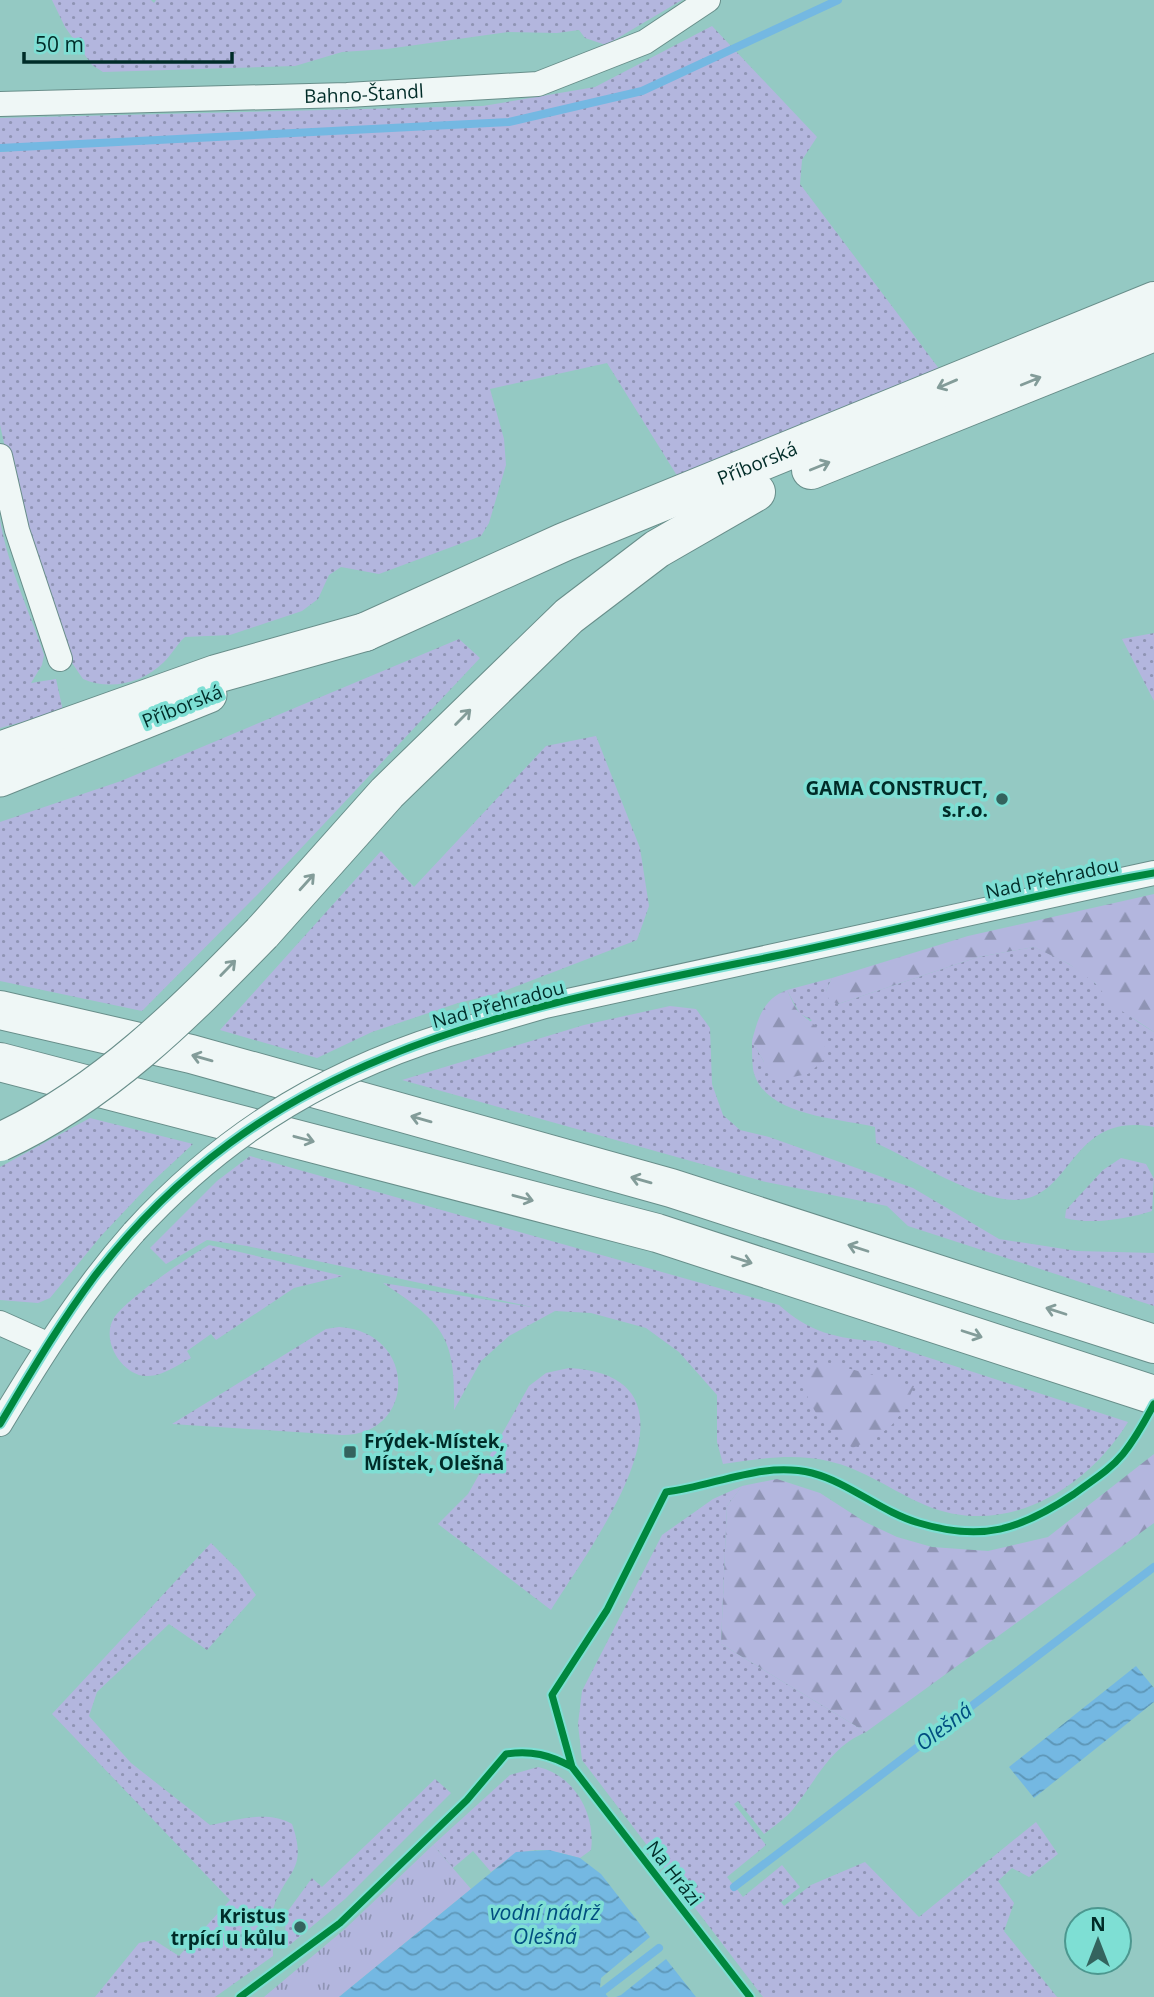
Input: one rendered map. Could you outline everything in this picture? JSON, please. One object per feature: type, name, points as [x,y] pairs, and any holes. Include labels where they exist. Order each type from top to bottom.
[{"type":"main road","name":"Příborská","points":[[0,779],[365,632],[564,542],[1154,300]]},
{"type":"main road","name":"Příborská","points":[[365,632],[756,492],[1154,332]]},
{"type":"main road","points":[[0,1142],[56,1113],[117,1070],[160,1035],[262,933],[387,793],[569,616],[657,549],[756,492]]},
{"type":"main road","points":[[0,751],[216,674],[365,632]]},
{"type":"main road","points":[[0,1010],[191,1055],[671,1188],[1137,1338]]},
{"type":"main road","points":[[0,1062],[657,1233],[1106,1377],[1154,1395]]},
{"type":"street","name":"Bahno-Štandl","points":[[0,104],[347,95],[538,84],[645,42],[708,0]]},
{"type":"street","points":[[0,456],[18,530],[60,659]]},
{"type":"street","name":"Nad Přehradou","points":[[0,1424],[47,1344],[96,1274],[202,1164],[284,1105],[391,1053],[558,1003],[1154,873]]},
{"type":"street","points":[[0,1323],[47,1344]]},
{"type":"green space","points":[[52,0],[151,0],[154,3],[156,0],[682,0],[606,45],[585,38],[579,30],[557,33],[508,32],[387,49],[342,52],[295,66],[103,72],[92,65],[65,27]]},
{"type":"green space","points":[[712,26],[817,137],[802,160],[800,184],[943,374],[681,482],[607,363],[490,389],[504,439],[506,465],[489,523],[481,536],[379,574],[341,567],[329,575],[318,599],[302,611],[230,635],[185,637],[164,662],[136,680],[104,684],[83,679],[70,660],[10,470],[0,425],[0,152],[13,151],[0,151],[0,118],[483,106],[595,87]]},
{"type":"green space","points":[[0,520],[13,572],[44,655],[42,665],[31,683],[56,679],[63,711],[0,728]]},
{"type":"green space","points":[[1154,633],[1154,701],[1122,639]]},
{"type":"green space","points":[[459,639],[480,658],[259,893],[142,1011],[0,981],[0,822],[121,781]]},
{"type":"green space","points":[[596,736],[640,848],[649,906],[637,940],[499,993],[458,1003],[372,1032],[317,1058],[220,1030],[381,851],[414,887],[546,746]]},
{"type":"green space","points":[[1154,894],[1154,1032],[1114,1006],[1095,983],[1069,964],[1034,947],[978,957],[838,1004],[829,1000],[826,991],[832,978],[968,936]]},
{"type":"green space","points":[[1034,947],[1081,972],[1129,1015],[1154,1032],[1154,1127],[1126,1126],[1105,1132],[1088,1143],[1050,1186],[1034,1196],[1015,1200],[999,1198],[964,1186],[876,1143],[875,1127],[822,1117],[786,1106],[771,1097],[759,1085],[753,1069],[752,1041],[764,1062],[812,1020],[800,1014],[787,990],[832,978],[826,991],[838,1004],[978,957]]},
{"type":"green space","points":[[787,990],[797,1010],[820,1032],[826,1058],[808,1074],[782,1079],[764,1062],[752,1041],[759,1017],[767,1004]]},
{"type":"green space","points":[[670,1006],[696,1009],[710,1028],[712,1084],[723,1115],[740,1130],[769,1137],[913,1188],[999,1239],[1077,1251],[1154,1253],[1154,1306],[908,1226],[887,1206],[766,1182],[402,1080],[584,1025]]},
{"type":"green space","points":[[90,1118],[193,1144],[152,1182],[101,1236],[50,1298],[38,1303],[0,1300],[0,1167]]},
{"type":"green space","points":[[250,1156],[779,1305],[801,1322],[824,1332],[877,1341],[1128,1422],[1090,1468],[1066,1487],[1040,1502],[1013,1512],[984,1516],[955,1514],[925,1505],[866,1475],[828,1461],[789,1457],[723,1464],[717,1442],[717,1395],[679,1352],[646,1328],[591,1313],[555,1311],[509,1336],[481,1361],[454,1410],[452,1365],[442,1334],[420,1309],[383,1283],[532,1307],[247,1246],[207,1240],[166,1264],[150,1248],[217,1181]]},
{"type":"green space","points":[[1121,1158],[1146,1164],[1154,1179],[1152,1211],[1109,1220],[1065,1218],[1066,1210],[1103,1170]]},
{"type":"green space","points":[[209,1245],[343,1276],[294,1288],[216,1340],[211,1334],[187,1351],[191,1358],[164,1373],[146,1376],[129,1370],[112,1346],[110,1327],[114,1318],[143,1290]]},
{"type":"green space","points":[[339,1327],[365,1333],[383,1346],[394,1363],[398,1383],[395,1402],[384,1419],[367,1431],[342,1435],[172,1424],[326,1329]]},
{"type":"green space","points":[[813,1366],[843,1367],[914,1386],[903,1410],[892,1425],[853,1448],[829,1429],[812,1405],[803,1385]]},
{"type":"green space","points":[[569,1368],[613,1378],[636,1401],[640,1432],[631,1469],[613,1509],[551,1610],[438,1524],[468,1494],[529,1386],[546,1373]]},
{"type":"green space","points":[[1154,1454],[1154,1523],[866,1732],[721,1644],[727,1506],[742,1486],[777,1479],[820,1493],[865,1522],[897,1537],[932,1547],[988,1551],[1048,1537]]},
{"type":"green space","points":[[742,1486],[727,1506],[721,1644],[866,1732],[833,1755],[791,1812],[764,1834],[738,1801],[734,1804],[766,1845],[727,1877],[743,1897],[782,1865],[800,1887],[781,1902],[784,1906],[811,1885],[865,1862],[919,1917],[1036,1822],[1058,1854],[1029,1877],[1012,1868],[998,1881],[1014,1903],[1004,1931],[1057,1997],[763,1997],[582,1760],[578,1724],[582,1691],[662,1535],[713,1499]]},
{"type":"green space","points":[[211,1543],[238,1570],[256,1595],[207,1650],[169,1624],[97,1692],[89,1716],[131,1763],[210,1825],[262,1817],[292,1824],[298,1851],[297,1861],[274,1906],[271,1924],[273,1956],[215,1997],[95,1997],[139,1943],[154,1940],[179,1956],[230,1900],[52,1714]]},
{"type":"green space","points":[[538,1767],[562,1778],[580,1798],[590,1823],[591,1850],[580,1858],[543,1850],[523,1852],[491,1872],[473,1851],[453,1868],[433,1845],[510,1775]]},
{"type":"green space","points":[[435,1779],[451,1793],[345,1899],[286,1948],[285,1915],[312,1878],[322,1887]]},
{"type":"green space","points":[[433,1845],[471,1889],[339,1997],[264,1997],[346,1928]]},
{"type":"water","points":[[1136,1666],[1154,1688],[1154,1702],[1034,1798],[1009,1767]]},
{"type":"water","name":"vodní nádrž Olešná","points":[[549,1850],[580,1858],[601,1874],[650,1937],[601,1978],[600,1987],[608,1997],[339,1997],[516,1852]]},
{"type":"water","name":"vodní nádrž Olešná","points":[[666,1959],[696,1997],[616,1997],[621,1995]]},
{"type":"waterway","points":[[0,148],[509,122],[642,91],[838,0]]},
{"type":"waterway","name":"Olešná","points":[[734,1887],[1154,1567]]},
{"type":"waterway","name":"Olešná","points":[[595,1997],[659,1948]]},
{"type":"cycle path","points":[[0,1424],[94,1277],[163,1199],[238,1137],[318,1088],[403,1050],[492,1020],[585,996],[827,945],[1060,891],[1154,873]]},
{"type":"cycle path","name":"Na Hrázi","points":[[750,1997],[572,1767],[552,1695],[607,1610],[666,1492],[757,1472],[793,1470],[826,1478],[919,1523],[962,1532],[1000,1529],[1036,1516],[1106,1471],[1118,1460],[1140,1430],[1154,1404]]},
{"type":"cycle path","points":[[240,1997],[340,1923],[467,1800],[506,1754],[540,1754],[572,1767]]},
{"type":"place","name":"GAMA CONSTRUCT, s.r.o.","points":[[1002,799]]},
{"type":"place","name":"Frýdek-Místek, Místek, Olešná","points":[[350,1452]]},
{"type":"place","name":"Kristus trpící u kůlu","points":[[300,1927]]}]
